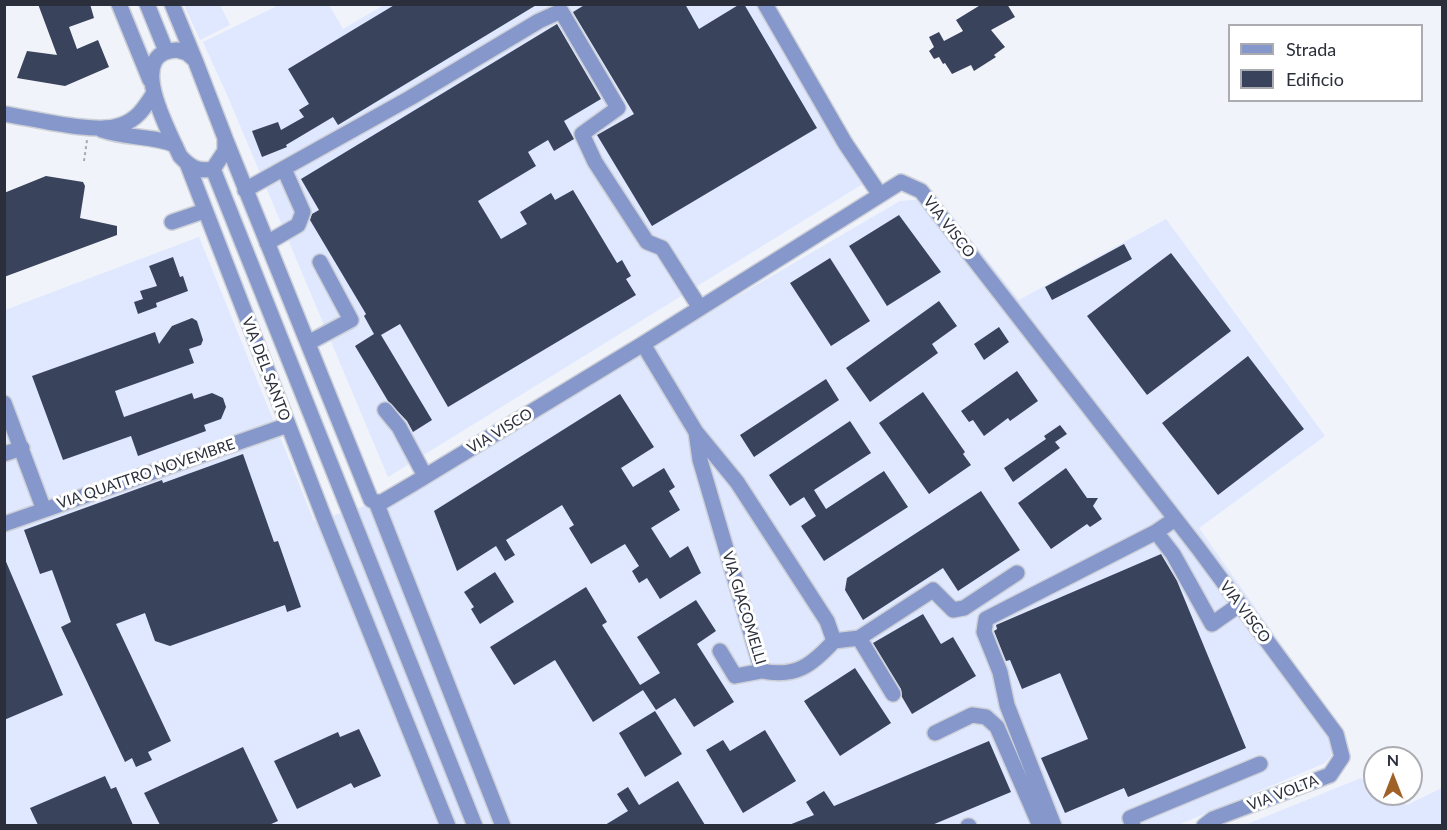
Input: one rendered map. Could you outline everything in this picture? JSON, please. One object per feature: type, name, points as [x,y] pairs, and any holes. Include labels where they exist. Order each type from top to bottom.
[{"type":"street","name":"VIA DEL SANTO","points":[[119,4],[176,145],[187,164],[447,825]]},
{"type":"street","points":[[147,4],[166,51]]},
{"type":"street","points":[[172,4],[371,500],[376,502],[503,825]]},
{"type":"street","points":[[765,4],[845,143],[880,195]]},
{"type":"street","points":[[246,190],[410,98],[539,21],[561,11],[618,108],[582,134],[596,162],[647,242],[662,248],[700,308]]},
{"type":"street","points":[[97,128],[122,125],[144,110],[152,86],[154,63],[158,56],[166,51],[177,50],[187,53],[195,60]]},
{"type":"street","points":[[4,114],[97,128],[116,135],[164,140],[176,145]]},
{"type":"street","points":[[187,164],[203,171],[213,169],[225,151],[225,138]]},
{"type":"street","points":[[213,169],[475,825]]},
{"type":"street","points":[[267,243],[298,225],[303,212],[284,169]]},
{"type":"street","name":"VIA VISCO","points":[[376,502],[382,502],[425,477],[901,182],[921,191],[1175,519],[1336,734],[1342,757],[1330,775]]},
{"type":"street","points":[[172,222],[204,211]]},
{"type":"street","points":[[227,270],[249,261]]},
{"type":"street","points":[[308,343],[351,320],[320,262]]},
{"type":"street","name":"VIA GIACOMELLI","points":[[643,344],[696,432],[737,482],[827,621],[834,641],[817,659],[799,670],[777,674],[762,671],[700,460],[696,432]]},
{"type":"street","points":[[4,403],[44,510]]},
{"type":"street","points":[[385,410],[399,427],[425,477]]},
{"type":"street","name":"VIA QUATTRO NOVEMBRE","points":[[4,524],[288,425]]},
{"type":"street","points":[[4,454],[22,448]]},
{"type":"street","points":[[1054,825],[1007,705],[1000,672],[984,632],[986,619],[1156,532],[1175,519]]},
{"type":"street","points":[[1156,532],[1173,554],[1212,624],[1239,605]]},
{"type":"street","points":[[346,573],[369,564]]},
{"type":"street","points":[[834,641],[859,638],[933,590],[953,610],[964,608],[1017,573]]},
{"type":"street","points":[[859,638],[892,694]]},
{"type":"street","points":[[720,651],[735,676],[762,671]]},
{"type":"street","points":[[935,733],[972,715],[986,717],[992,722],[997,727],[1040,825]]},
{"type":"street","points":[[1132,825],[1130,819],[1260,764]]},
{"type":"street","name":"VIA VOLTA","points":[[1204,825],[1213,819],[1330,775]]},
{"type":"path","points":[[84,161],[86,145]]},
{"type":"shaded area","points":[[184,5],[220,5],[230,25],[200,40]]},
{"type":"shaded area","points":[[279,5],[329,5],[343,29],[384,5],[761,5],[866,182],[388,477],[203,42]]},
{"type":"shaded area","points":[[938,198],[1019,300],[1166,219],[1325,436],[1199,528],[1347,737],[1325,763],[1178,825],[5,826],[5,310],[199,237],[314,521],[392,498],[900,201]]},
{"type":"shaded area","points":[[1361,778],[1363,780],[1363,806],[1423,806],[1423,797],[1442,788],[1442,825],[1245,825]]},
{"type":"building","points":[[38,4],[90,4],[94,18],[69,27],[77,49],[98,40],[109,67],[65,86],[17,78],[27,51],[57,55]]},
{"type":"building","points":[[396,4],[538,4],[338,125],[333,117],[286,145],[287,147],[262,157],[252,131],[278,122],[281,130],[304,117],[299,110],[309,104],[288,69]]},
{"type":"building","points":[[586,4],[685,4],[699,29],[740,4],[744,4],[817,128],[652,226],[597,135],[634,114],[573,12]]},
{"type":"building","points":[[982,4],[1007,4],[1015,17],[991,30],[1005,47],[994,55],[996,57],[974,71],[971,65],[952,74],[939,57],[934,59],[929,51],[934,47],[929,37],[939,32],[944,41],[963,31],[956,20]]},
{"type":"building","points":[[557,24],[601,99],[564,121],[574,139],[554,151],[548,140],[528,152],[536,166],[478,201],[501,239],[527,224],[520,212],[551,193],[555,200],[573,190],[617,263],[622,260],[631,276],[626,279],[636,295],[448,407],[400,324],[381,335],[432,420],[413,432],[407,421],[388,401],[355,346],[374,334],[364,316],[366,314],[310,220],[312,214],[319,210],[301,179]]},
{"type":"building","points":[[46,176],[83,182],[85,186],[80,218],[117,226],[117,235],[4,277],[4,193]]},
{"type":"building","points":[[899,215],[941,272],[887,306],[849,246]]},
{"type":"building","points":[[1124,244],[1132,259],[1052,300],[1045,287]]},
{"type":"building","points":[[1171,253],[1231,331],[1147,395],[1087,316]]},
{"type":"building","points":[[173,257],[188,291],[156,303],[157,307],[138,314],[134,302],[143,299],[140,291],[157,286],[149,266]]},
{"type":"building","points":[[830,258],[870,321],[831,346],[790,283]]},
{"type":"building","points":[[939,301],[957,326],[932,344],[938,353],[870,402],[846,368]]},
{"type":"building","points":[[192,318],[197,321],[203,340],[201,345],[189,349],[194,363],[115,391],[124,417],[192,393],[194,399],[212,393],[223,398],[226,407],[221,419],[204,425],[206,431],[138,456],[131,436],[63,460],[32,376],[155,332],[159,344],[172,326]]},
{"type":"building","points":[[999,327],[1009,342],[984,360],[974,344]]},
{"type":"building","points":[[1248,356],[1304,429],[1218,495],[1162,423]]},
{"type":"building","points":[[1017,371],[1038,401],[1010,421],[1008,418],[984,436],[973,420],[969,422],[961,411]]},
{"type":"building","points":[[826,379],[839,400],[754,457],[740,435]]},
{"type":"building","points":[[923,392],[965,452],[963,454],[971,465],[929,494],[879,423]]},
{"type":"building","points":[[620,394],[654,447],[621,468],[633,487],[664,468],[675,487],[669,491],[680,510],[651,528],[670,558],[688,546],[701,573],[660,599],[647,578],[639,583],[632,571],[639,566],[625,544],[591,564],[569,528],[574,525],[562,505],[506,540],[515,555],[505,561],[496,546],[457,571],[434,511]]},
{"type":"building","points":[[850,421],[871,453],[814,490],[826,509],[884,471],[908,507],[824,561],[801,526],[816,516],[804,497],[790,506],[769,475]]},
{"type":"building","points":[[1060,425],[1067,434],[1055,442],[1060,448],[1013,482],[1004,468],[1046,439],[1044,436]]},
{"type":"building","points":[[243,454],[274,542],[278,541],[301,607],[287,612],[285,605],[170,646],[155,641],[145,613],[116,624],[171,741],[148,752],[152,760],[136,767],[132,758],[125,762],[61,627],[71,622],[52,570],[40,574],[24,530],[162,480],[163,483]]},
{"type":"building","points":[[1066,468],[1087,498],[1098,498],[1093,506],[1102,519],[1090,527],[1087,524],[1051,549],[1018,503]]},
{"type":"building","points":[[981,491],[1020,550],[958,591],[943,568],[863,620],[845,590],[847,578]]},
{"type":"building","points":[[1161,554],[1177,581],[1246,748],[1128,797],[1124,788],[1065,813],[1041,758],[1088,739],[1060,673],[1022,689],[1010,660],[1006,661],[994,631],[997,629],[996,625]]},
{"type":"building","points":[[4,557],[63,695],[4,720]]},
{"type":"building","points":[[495,572],[514,602],[480,624],[471,609],[474,607],[464,592]]},
{"type":"building","points":[[586,587],[607,622],[602,625],[640,685],[660,673],[637,637],[696,600],[716,631],[697,644],[734,702],[694,727],[675,698],[656,710],[643,690],[593,722],[555,660],[514,685],[490,647]]},
{"type":"building","points":[[923,614],[941,644],[953,637],[976,676],[912,714],[902,697],[901,689],[873,643]]},
{"type":"building","points":[[855,668],[891,723],[840,756],[804,701]]},
{"type":"building","points":[[655,711],[682,754],[645,777],[619,733]]},
{"type":"building","points":[[359,729],[381,776],[354,788],[351,783],[297,809],[274,761],[338,732],[340,737]]},
{"type":"building","points":[[765,730],[796,781],[743,813],[706,750],[723,740],[730,751]]},
{"type":"building","points":[[989,741],[1011,792],[932,825],[789,825],[814,815],[806,802],[824,791],[834,806]]},
{"type":"building","points":[[243,747],[278,821],[269,825],[160,825],[144,793]]},
{"type":"building","points":[[105,776],[111,789],[116,787],[133,825],[38,825],[30,808]]},
{"type":"building","points":[[678,781],[705,825],[605,825],[628,811],[617,794],[628,787],[639,805]]}]
